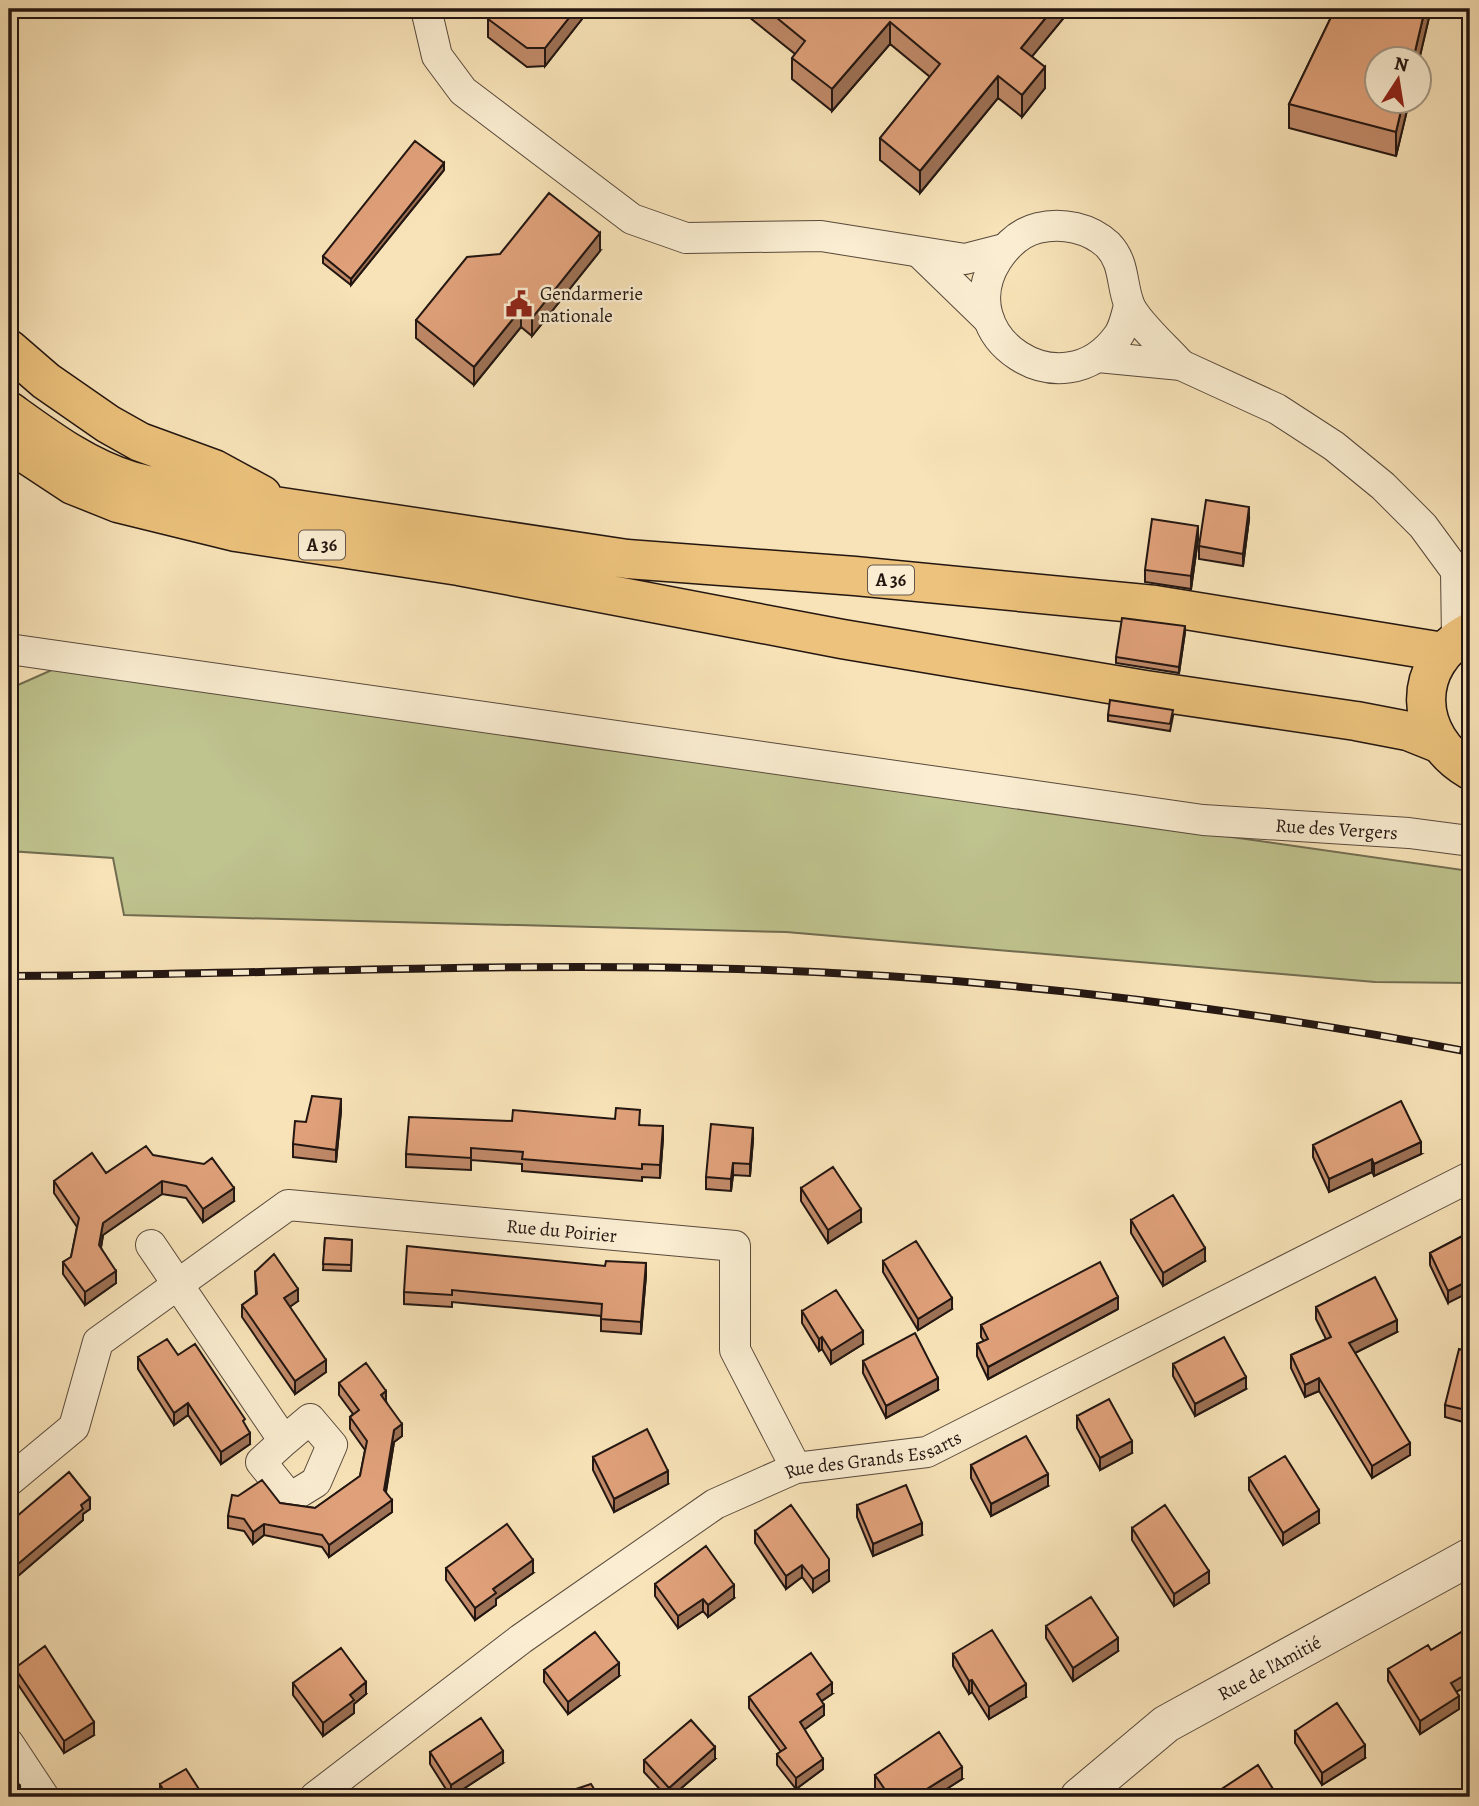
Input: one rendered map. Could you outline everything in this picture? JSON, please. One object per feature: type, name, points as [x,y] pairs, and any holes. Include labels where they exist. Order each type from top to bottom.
[{"type":"main road","name":"A 36","points":[[9,349],[46,381],[108,424],[140,442],[214,469],[282,506]]},
{"type":"main road","name":"A 36","points":[[9,411],[49,442],[85,462],[132,481],[195,494],[627,559],[855,576],[1155,605],[1457,641]]},
{"type":"main road","name":"A 36","points":[[9,443],[73,485],[118,503],[236,532],[459,566],[842,639],[1171,694],[1356,721],[1408,731],[1438,743]]},
{"type":"main road","name":"A 36","points":[[1457,641],[1430,673],[1425,696],[1428,720],[1438,743],[1454,761],[1470,770]]},
{"type":"street","points":[[426,9],[437,56],[463,91],[632,219],[686,238],[821,236],[965,259],[1004,249],[1032,230],[1049,226],[1069,226],[1089,233],[1107,244],[1120,261],[1129,306],[1181,365]]},
{"type":"street","points":[[989,320],[986,294],[991,270],[1004,249]]},
{"type":"street","points":[[920,253],[989,320],[1004,344],[1026,362],[1062,369],[1098,357],[1181,365],[1277,409],[1334,446],[1383,486],[1423,526],[1463,577],[1457,641]]},
{"type":"street","points":[[1098,357],[1119,335],[1129,306]]},
{"type":"street","name":"Rue des Vergers","points":[[9,649],[1203,820],[1409,833],[1470,841]]},
{"type":"street","name":"Rue des Grands Essarts","points":[[315,1797],[521,1639],[715,1504],[796,1468],[927,1452],[1470,1177]]},
{"type":"street","name":"Rue du Poirier","points":[[9,1481],[74,1427],[98,1342],[288,1205],[735,1246],[735,1350],[796,1468]]},
{"type":"street","points":[[151,1245],[284,1441]]},
{"type":"street","name":"Rue de l'Amitié","points":[[1079,1797],[1166,1724],[1470,1558]]},
{"type":"street","points":[[9,1744],[44,1797]]},
{"type":"green space","points":[[54,669],[1470,871],[1470,983],[1375,982],[786,932],[124,915],[113,858],[9,851],[9,689]]},
{"type":"building","points":[[492,9],[576,9],[545,48],[527,48],[488,19]]},
{"type":"building","points":[[766,9],[1053,9],[1021,48],[1045,67],[1022,95],[998,76],[920,171],[880,138],[940,64],[890,22],[832,89],[792,58],[805,41]]},
{"type":"building","points":[[1335,9],[1425,9],[1416,46],[1364,46],[1364,116],[1400,116],[1396,132],[1289,104]]},
{"type":"building","points":[[415,141],[444,163],[351,279],[323,256]]},
{"type":"building","name":"Gendarmerie nationale","points":[[549,193],[600,233],[532,318],[521,309],[474,367],[416,320],[467,257],[500,254]]},
{"type":"building","points":[[1206,500],[1249,507],[1243,554],[1199,546]]},
{"type":"building","points":[[1152,519],[1198,526],[1191,576],[1145,570]]},
{"type":"building","points":[[1122,618],[1185,626],[1179,667],[1116,657]]},
{"type":"building","points":[[1110,700],[1173,710],[1170,724],[1108,715]]},
{"type":"building","points":[[312,1096],[341,1099],[336,1150],[293,1144],[295,1121],[306,1122]]},
{"type":"building","points":[[1401,1101],[1421,1142],[1374,1164],[1372,1159],[1329,1179],[1313,1145]]},
{"type":"building","points":[[616,1108],[640,1110],[639,1125],[663,1126],[660,1165],[642,1164],[642,1169],[522,1159],[523,1152],[471,1148],[471,1158],[406,1154],[409,1117],[512,1121],[513,1110],[615,1119]]},
{"type":"building","points":[[711,1124],[753,1128],[750,1164],[733,1163],[731,1179],[706,1177]]},
{"type":"building","points":[[146,1146],[153,1155],[204,1164],[212,1158],[234,1188],[203,1209],[186,1186],[162,1181],[103,1223],[99,1245],[116,1271],[85,1292],[63,1262],[71,1257],[79,1218],[54,1181],[92,1153],[106,1173]]},
{"type":"building","points":[[833,1167],[861,1209],[828,1230],[801,1188]]},
{"type":"building","points":[[1173,1195],[1205,1248],[1163,1273],[1131,1220]]},
{"type":"building","points":[[1470,1232],[1470,1280],[1448,1291],[1430,1253]]},
{"type":"building","points":[[325,1238],[352,1240],[351,1265],[323,1264]]},
{"type":"building","points":[[916,1241],[952,1298],[918,1319],[883,1261]]},
{"type":"building","points":[[407,1246],[605,1266],[606,1261],[646,1263],[641,1322],[601,1319],[602,1304],[452,1290],[452,1295],[404,1292]]},
{"type":"building","points":[[274,1254],[298,1289],[284,1298],[326,1360],[295,1381],[242,1305],[257,1294],[255,1272]]},
{"type":"building","points":[[1100,1262],[1118,1297],[988,1367],[977,1344],[988,1339],[981,1325]]},
{"type":"building","points":[[1375,1277],[1397,1320],[1349,1343],[1410,1443],[1372,1466],[1319,1378],[1305,1385],[1291,1355],[1331,1337],[1316,1307]]},
{"type":"building","points":[[836,1290],[863,1331],[831,1351],[822,1337],[819,1339],[802,1311]]},
{"type":"building","points":[[915,1333],[938,1378],[886,1406],[863,1361]]},
{"type":"building","points":[[1224,1337],[1246,1377],[1195,1404],[1173,1364]]},
{"type":"building","points":[[167,1339],[178,1355],[195,1344],[245,1419],[243,1421],[250,1433],[221,1452],[188,1403],[174,1413],[138,1357]]},
{"type":"building","points":[[1459,1349],[1470,1352],[1470,1411],[1445,1405]]},
{"type":"building","points":[[366,1363],[386,1391],[381,1395],[402,1424],[394,1430],[384,1490],[392,1500],[329,1545],[322,1535],[264,1524],[253,1532],[244,1519],[228,1516],[232,1495],[238,1496],[262,1480],[280,1503],[315,1508],[360,1476],[367,1441],[350,1417],[359,1410],[339,1383]]},
{"type":"building","points":[[1109,1399],[1132,1441],[1100,1458],[1077,1416]]},
{"type":"building","points":[[647,1429],[668,1471],[614,1499],[593,1457]]},
{"type":"building","points":[[1026,1436],[1048,1474],[991,1504],[971,1465]]},
{"type":"building","points":[[1285,1456],[1319,1510],[1283,1533],[1249,1478]]},
{"type":"building","points":[[69,1472],[90,1498],[81,1505],[83,1509],[11,1570],[9,1523]]},
{"type":"building","points":[[906,1485],[922,1523],[873,1544],[857,1505]]},
{"type":"building","points":[[791,1505],[829,1559],[829,1569],[813,1579],[802,1565],[786,1576],[755,1531]]},
{"type":"building","points":[[1165,1505],[1209,1571],[1174,1594],[1132,1528]]},
{"type":"building","points":[[507,1524],[533,1560],[493,1589],[496,1593],[475,1608],[446,1568]]},
{"type":"building","points":[[706,1546],[734,1585],[708,1605],[703,1599],[678,1616],[655,1584]]},
{"type":"building","points":[[1091,1597],[1118,1638],[1073,1668],[1046,1626]]},
{"type":"building","points":[[1470,1627],[1470,1672],[1451,1683],[1459,1696],[1420,1721],[1388,1669],[1428,1645],[1431,1650]]},
{"type":"building","points":[[992,1630],[1026,1684],[989,1707],[953,1654]]},
{"type":"building","points":[[595,1632],[619,1663],[568,1702],[544,1670]]},
{"type":"building","points":[[45,1646],[94,1722],[64,1741],[15,1668]]},
{"type":"building","points":[[341,1648],[366,1682],[350,1695],[354,1700],[323,1723],[293,1683]]},
{"type":"building","points":[[811,1653],[832,1683],[817,1694],[824,1705],[800,1722],[823,1759],[796,1778],[777,1754],[786,1748],[749,1697]]},
{"type":"building","points":[[1337,1703],[1365,1745],[1322,1773],[1295,1731]]},
{"type":"building","points":[[481,1718],[503,1751],[451,1785],[430,1752]]},
{"type":"building","points":[[691,1720],[715,1747],[669,1788],[644,1760]]},
{"type":"building","points":[[939,1732],[962,1767],[914,1797],[890,1797],[875,1775]]},
{"type":"building","points":[[1258,1765],[1278,1797],[1211,1796]]},
{"type":"building","points":[[186,1769],[204,1797],[157,1797],[165,1793],[160,1784]]},
{"type":"building","points":[[9,1770],[20,1786],[9,1794]]},
{"type":"building","points":[[591,1784],[599,1797],[552,1797]]},
{"type":"railway","points":[[9,976],[556,967],[830,973],[1014,986],[1197,1007],[1470,1052]]},
{"type":"place","name":"Gendarmerie nationale","points":[[519,304]]}]
